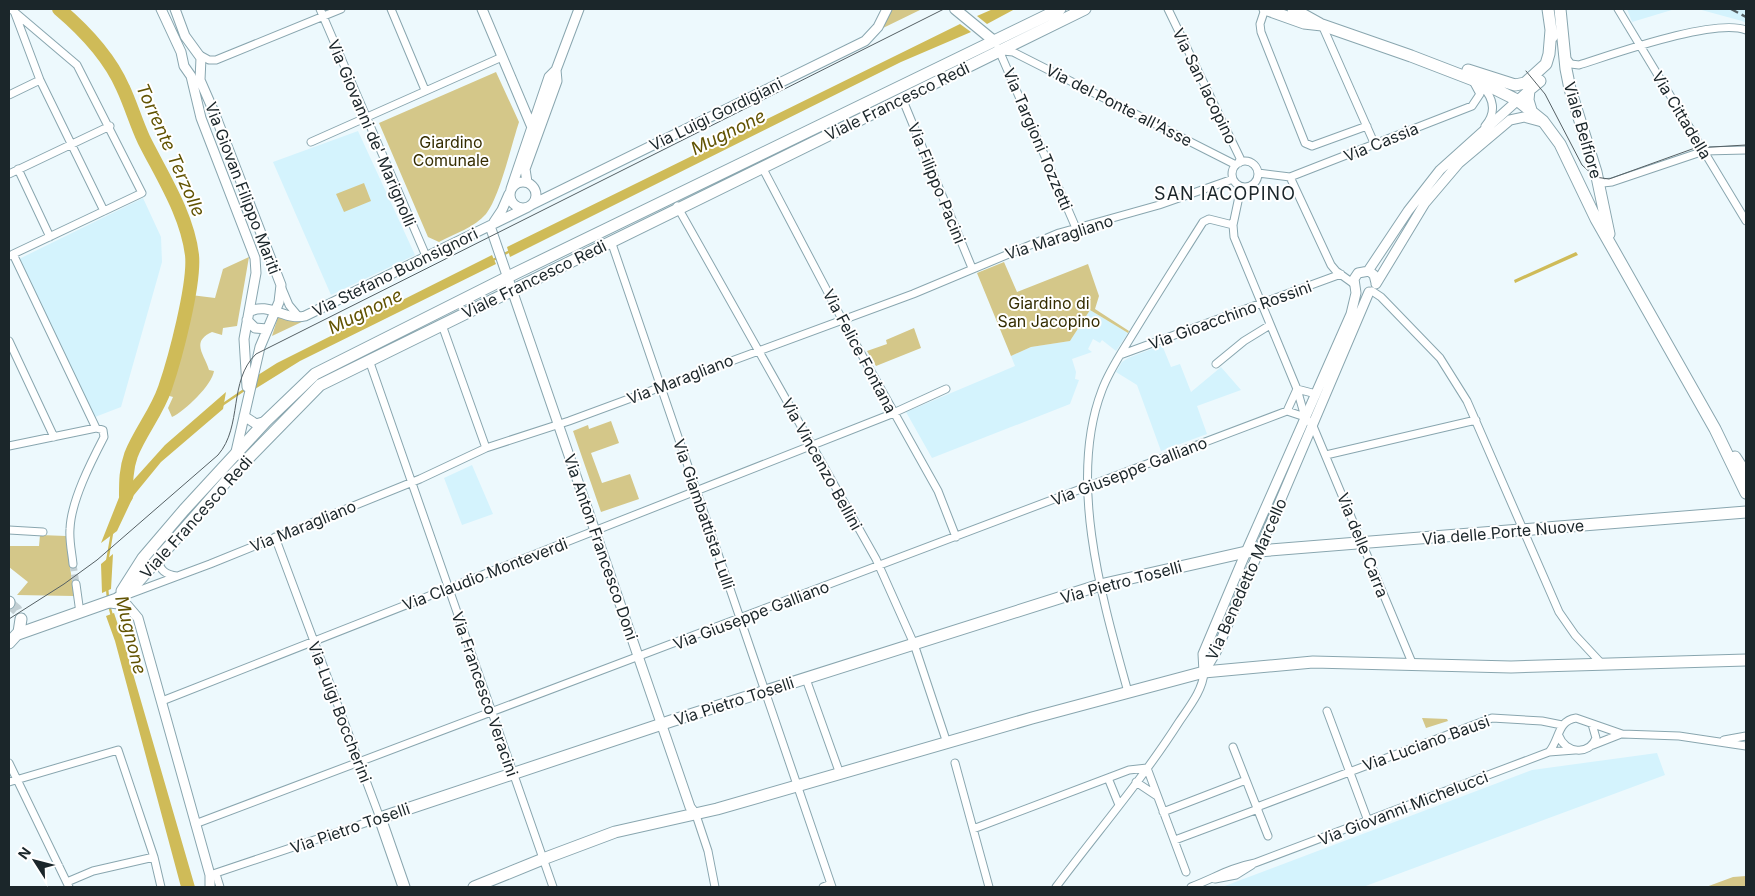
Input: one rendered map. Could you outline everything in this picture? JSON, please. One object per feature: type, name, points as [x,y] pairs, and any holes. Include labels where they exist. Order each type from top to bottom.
[{"type":"main road","name":"Viale Francesco Redi","points":[[116,600],[139,581],[231,476],[316,388],[611,241],[675,202],[762,167],[902,98],[1060,9]]},
{"type":"main road","name":"Viale Francesco Redi","points":[[116,600],[149,551],[235,454],[315,374],[509,277],[675,202],[997,46],[1085,9]]},
{"type":"main road","points":[[1265,9],[1304,23],[1322,25]]},
{"type":"main road","points":[[1294,9],[1322,25],[1474,80],[1517,100]]},
{"type":"main road","name":"Viale Belfiore","points":[[1526,87],[1546,64],[1550,54],[1548,9]]},
{"type":"main road","name":"Viale Belfiore","points":[[1560,9],[1564,53],[1573,101],[1598,179],[1606,220],[1615,250]]},
{"type":"main road","points":[[959,12],[983,31],[997,46]]},
{"type":"main road","points":[[1411,56],[1429,58],[1526,87],[1531,110]]},
{"type":"main road","name":"Viale Belfiore","points":[[1517,100],[1550,128],[1569,161],[1596,219],[1715,429],[1746,493]]},
{"type":"main road","name":"Viale Belfiore","points":[[1715,429],[1746,474]]},
{"type":"main road","name":"Via delle Porte Nuove","points":[[1259,551],[1746,512]]},
{"type":"main road","name":"Via Pietro Toselli","points":[[380,818],[662,724],[1100,585],[1246,552],[1259,551]]},
{"type":"main road","points":[[9,643],[18,634],[116,600]]},
{"type":"main road","points":[[18,634],[22,619],[42,625]]},
{"type":"main road","points":[[474,887],[542,858],[615,832],[696,815],[1204,672],[1313,662],[1511,667],[1746,660]]},
{"type":"main road","name":"Via Luigi Boccherini","points":[[380,818],[404,887]]},
{"type":"street","name":"Via Giovan Filippo Mariti","points":[[161,9],[191,76],[201,118],[254,255],[256,273],[244,345],[250,373]]},
{"type":"street","name":"Via Giovan Filippo Mariti","points":[[175,9],[185,36],[201,60],[200,80],[281,285],[280,298],[250,373],[244,416],[231,476]]},
{"type":"street","name":"Via Giovanni de' Marignolli","points":[[320,9],[426,256]]},
{"type":"street","points":[[200,65],[193,70],[184,64],[188,53],[197,53],[209,60],[216,60],[341,9]]},
{"type":"street","points":[[391,9],[425,90]]},
{"type":"street","points":[[482,9],[531,125]]},
{"type":"street","points":[[527,182],[518,182],[510,191],[511,200],[515,206],[522,208],[530,205],[536,197],[536,191],[527,182],[525,169],[557,81],[556,70],[579,9]]},
{"type":"street","name":"Via Luigi Gordigiani","points":[[530,205],[864,41],[878,27],[887,9]]},
{"type":"street","name":"Via San Iacopino","points":[[1168,9],[1240,158],[1237,164]]},
{"type":"street","points":[[1265,9],[1260,24],[1261,32],[1305,143],[1312,146],[1367,126]]},
{"type":"street","name":"Via Cittadella","points":[[1618,9],[1746,221]]},
{"type":"street","points":[[12,10],[12,21],[104,211]]},
{"type":"street","points":[[12,10],[76,65],[110,126],[142,193],[11,255],[104,437],[86,476],[72,518],[70,536],[74,564]]},
{"type":"street","points":[[1322,25],[1375,144]]},
{"type":"street","points":[[1564,53],[1569,63],[1577,66],[1640,45],[1694,32],[1737,28],[1746,30]]},
{"type":"street","name":"Via del Ponte all'Asse","points":[[997,46],[1013,52],[1237,164]]},
{"type":"street","name":"Via Targioni Tozzetti","points":[[997,46],[1076,228]]},
{"type":"street","points":[[311,142],[502,56]]},
{"type":"street","name":"Via Stefano Buonsignori","points":[[490,226],[500,214],[510,191],[531,125],[550,77],[556,70]]},
{"type":"street","points":[[9,93],[40,80]]},
{"type":"street","points":[[1474,80],[1490,95],[1493,108],[1492,117],[1475,137]]},
{"type":"street","name":"Via Cassia","points":[[1290,177],[1472,106],[1480,94],[1474,80]]},
{"type":"street","name":"Viale Belfiore","points":[[1517,100],[1526,87]]},
{"type":"street","name":"Via Filippo Pacini","points":[[902,98],[972,268]]},
{"type":"street","points":[[1355,286],[1358,273],[1368,271],[1428,184],[1475,137],[1517,100]]},
{"type":"street","name":"Via Benedetto Marcello","points":[[1204,672],[1216,652],[1372,289],[1429,197],[1472,151],[1514,118],[1533,119],[1550,128]]},
{"type":"street","points":[[9,173],[110,126]]},
{"type":"street","points":[[1598,179],[1602,183],[1612,182],[1704,151],[1746,150]]},
{"type":"street","points":[[1244,161],[1253,163],[1258,173],[1253,185],[1241,187],[1233,179],[1233,170],[1237,164],[1244,161]]},
{"type":"street","name":"Via Felice Fontana","points":[[762,167],[842,319],[938,491],[956,537]]},
{"type":"street","points":[[18,169],[50,237]]},
{"type":"street","points":[[1258,173],[1290,177],[1331,265],[1360,292],[1372,289]]},
{"type":"street","name":"Via Maragliano","points":[[116,600],[413,482],[486,448],[560,424],[913,294],[972,268],[1076,228],[1189,195],[1233,179]]},
{"type":"street","points":[[1241,187],[1233,234],[1297,388],[1305,417],[1313,426]]},
{"type":"street","name":"Via Vincenzo Bellini","points":[[675,202],[880,566],[914,644],[947,743]]},
{"type":"street","name":"Via Stefano Buonsignori","points":[[275,311],[300,317],[530,205]]},
{"type":"street","points":[[1128,692],[1100,585],[1090,521],[1088,486],[1090,448],[1096,410],[1105,382],[1120,355],[1203,222],[1209,220],[1234,225]]},
{"type":"street","name":"Via Anton Francesco Doni","points":[[490,226],[560,424],[690,807],[696,815]]},
{"type":"street","name":"Via Giambattista Lulli","points":[[611,241],[831,886]]},
{"type":"street","points":[[1368,271],[1374,275],[1372,289]]},
{"type":"street","name":"Via Gioacchino Rossini","points":[[1120,355],[1341,274]]},
{"type":"street","name":"Via Stefano Buonsignori","points":[[281,285],[289,305],[300,317]]},
{"type":"street","name":"Via Benedetto Marcello","points":[[1204,672],[1204,654],[1246,552],[1351,314],[1355,286]]},
{"type":"street","points":[[1372,289],[1440,358],[1467,401],[1523,531],[1567,624],[1601,663]]},
{"type":"street","points":[[267,329],[255,328],[248,316],[262,308],[275,311]]},
{"type":"street","points":[[442,325],[486,448]]},
{"type":"street","points":[[1216,364],[1244,341],[1270,325]]},
{"type":"street","points":[[9,341],[54,437]]},
{"type":"street","name":"Via Francesco Veracini","points":[[369,360],[413,482],[512,773],[554,887]]},
{"type":"street","points":[[1297,388],[1316,394]]},
{"type":"street","points":[[1297,388],[1287,411],[1305,417]]},
{"type":"street","name":"Via Claudio Monteverdi","points":[[162,701],[894,413],[946,389]]},
{"type":"street","name":"Via Giuseppe Galliano","points":[[195,824],[359,764],[1287,411]]},
{"type":"street","points":[[244,416],[255,424],[266,421]]},
{"type":"street","points":[[1326,455],[1476,420]]},
{"type":"street","name":"Via delle Carra","points":[[1313,426],[1414,665]]},
{"type":"street","points":[[9,446],[99,429]]},
{"type":"street","points":[[9,530],[43,532]]},
{"type":"street","name":"Via Luigi Boccherini","points":[[275,537],[380,818]]},
{"type":"street","points":[[159,557],[159,565],[163,572],[177,576]]},
{"type":"street","points":[[76,584],[80,612]]},
{"type":"street","points":[[116,600],[130,607],[138,618],[195,824],[213,874],[220,887]]},
{"type":"street","points":[[1056,887],[1147,768],[1192,703],[1203,682],[1204,672]]},
{"type":"street","points":[[806,679],[840,774]]},
{"type":"street","name":"Via Luciano Bausi","points":[[1327,711],[1368,821]]},
{"type":"street","name":"Via Luciano Bausi","points":[[1174,840],[1349,771],[1492,718],[1542,721],[1562,725]]},
{"type":"street","points":[[1550,752],[1562,725],[1568,720],[1576,718],[1622,734],[1655,734],[1721,740],[1746,746]]},
{"type":"street","points":[[1591,724],[1596,735],[1593,744]]},
{"type":"street","points":[[1559,735],[1563,744],[1575,750],[1586,749],[1593,744],[1622,734]]},
{"type":"street","points":[[1721,740],[1746,736]]},
{"type":"street","points":[[1234,747],[1268,836]]},
{"type":"street","points":[[9,782],[118,750],[154,858],[161,887]]},
{"type":"street","name":"Via Giovanni Michelucci","points":[[1191,887],[1210,880],[1232,868],[1256,863],[1550,752],[1575,750]]},
{"type":"street","points":[[9,763],[68,885],[89,872],[154,858]]},
{"type":"street","points":[[955,763],[989,887]]},
{"type":"street","points":[[973,829],[1129,770],[1147,768]]},
{"type":"street","points":[[1147,768],[1186,872]]},
{"type":"street","points":[[1108,778],[1119,805]]},
{"type":"street","points":[[1163,812],[1246,780]]},
{"type":"street","points":[[1136,782],[1157,796]]},
{"type":"street","points":[[696,815],[708,851],[715,887]]},
{"type":"street","name":"Via Pietro Toselli","points":[[213,874],[380,818]]},
{"type":"street","points":[[1050,887],[1069,869]]},
{"type":"street","points":[[210,887],[213,874]]},
{"type":"street","points":[[823,887],[831,886]]},
{"type":"shaded area","points":[[993,9],[1015,9],[987,24],[977,16]]},
{"type":"shaded area","points":[[1627,9],[1675,9],[1632,22]]},
{"type":"shaded area","points":[[1698,9],[1746,9],[1746,23],[1742,21]]},
{"type":"shaded area","points":[[960,24],[971,32],[901,62],[510,257],[507,247]]},
{"type":"shaded area","points":[[358,131],[415,255],[331,295],[273,162]]},
{"type":"shaded area","points":[[143,198],[161,237],[162,262],[121,407],[95,417],[19,259]]},
{"type":"shaded area","points":[[1576,252],[1578,255],[1515,283],[1514,280]]},
{"type":"shaded area","points":[[492,255],[496,264],[300,361],[255,389],[258,375],[277,363]]},
{"type":"shaded area","points":[[1090,310],[1128,333],[1116,351],[1102,340],[1100,343],[1093,339],[1088,349],[1092,352],[1072,359],[1076,372],[1075,379],[1079,380],[1070,404],[932,458],[906,412],[1015,366],[1011,356],[1031,347],[1070,341]]},
{"type":"shaded area","points":[[1162,345],[1171,367],[1180,364],[1191,392],[1221,367],[1241,390],[1197,406],[1207,434],[1161,451],[1137,385],[1116,372],[1122,362],[1128,358]]},
{"type":"shaded area","points":[[226,392],[223,409],[161,462],[134,495],[117,531],[101,543],[120,495],[165,445]]},
{"type":"shaded area","points":[[472,465],[493,514],[462,525],[444,478]]},
{"type":"shaded area","points":[[113,554],[111,589],[102,593],[101,564]]},
{"type":"shaded area","points":[[114,613],[195,887],[181,887],[115,641],[106,616]]},
{"type":"shaded area","points":[[1657,753],[1665,775],[1363,887],[1222,887],[1532,770]]},
{"type":"green space","points":[[890,9],[922,9],[883,28]]},
{"type":"green space","name":"Giardino Comunale","points":[[496,72],[519,122],[496,196],[491,207],[481,219],[439,242],[428,237],[379,123]]},
{"type":"green space","points":[[364,183],[371,201],[344,212],[336,194]]},
{"type":"green space","points":[[249,257],[237,326],[223,328],[222,335],[212,332],[202,340],[200,344],[201,349],[209,370],[214,371],[212,377],[197,397],[172,417],[168,408],[173,397],[166,395],[191,295],[215,298],[223,269]]},
{"type":"green space","name":"Giardino di San Jacopino","points":[[1004,262],[1017,292],[1088,264],[1099,296],[1095,309],[1129,331],[1128,333],[1090,310],[1070,341],[1031,347],[1011,356],[977,273]]},
{"type":"green space","points":[[278,317],[291,321],[308,319],[272,336]]},
{"type":"green space","points":[[914,328],[921,348],[876,366],[867,351],[887,344],[886,340]]},
{"type":"green space","points":[[611,421],[619,443],[591,453],[602,483],[630,474],[639,499],[601,512],[573,431],[588,425],[589,429]]},
{"type":"green space","points":[[40,535],[66,536],[74,596],[17,595],[28,582],[9,567],[9,546],[39,546]]},
{"type":"green space","points":[[1422,718],[1447,719],[1448,721],[1426,728]]},
{"type":"green space","points":[[1746,876],[1746,887],[1706,887],[1733,877]]},
{"type":"waterway","name":"Torrente Terzolle","points":[[59,9],[95,45],[117,76],[144,140],[179,210],[185,225],[192,255],[187,302],[174,359],[162,397],[131,455],[127,470],[126,496]]},
{"type":"waterway","name":"Mugnone","points":[[493,260],[510,251]]},
{"type":"waterway","name":"Mugnone","points":[[222,405],[247,388]]},
{"type":"waterway","name":"Mugnone","points":[[107,562],[112,533]]},
{"type":"waterway","name":"Mugnone","points":[[107,587],[108,599]]},
{"type":"waterway","name":"Mugnone","points":[[109,605],[112,616]]},
{"type":"tunnel","points":[[73,564],[76,584]]},
{"type":"tunnel","points":[[9,603],[17,610],[21,619]]},
{"type":"tram line","points":[[9,619],[64,584],[97,560],[218,455],[231,431],[242,377],[247,365],[256,354],[944,9]]},
{"type":"tram line","points":[[1526,71],[1545,94],[1582,165],[1595,177],[1609,179],[1695,148],[1746,145]]},
{"type":"railway","points":[[1731,9],[1746,17]]},
{"type":"district","name":"SAN IACOPINO","points":[[1225,193]]}]
